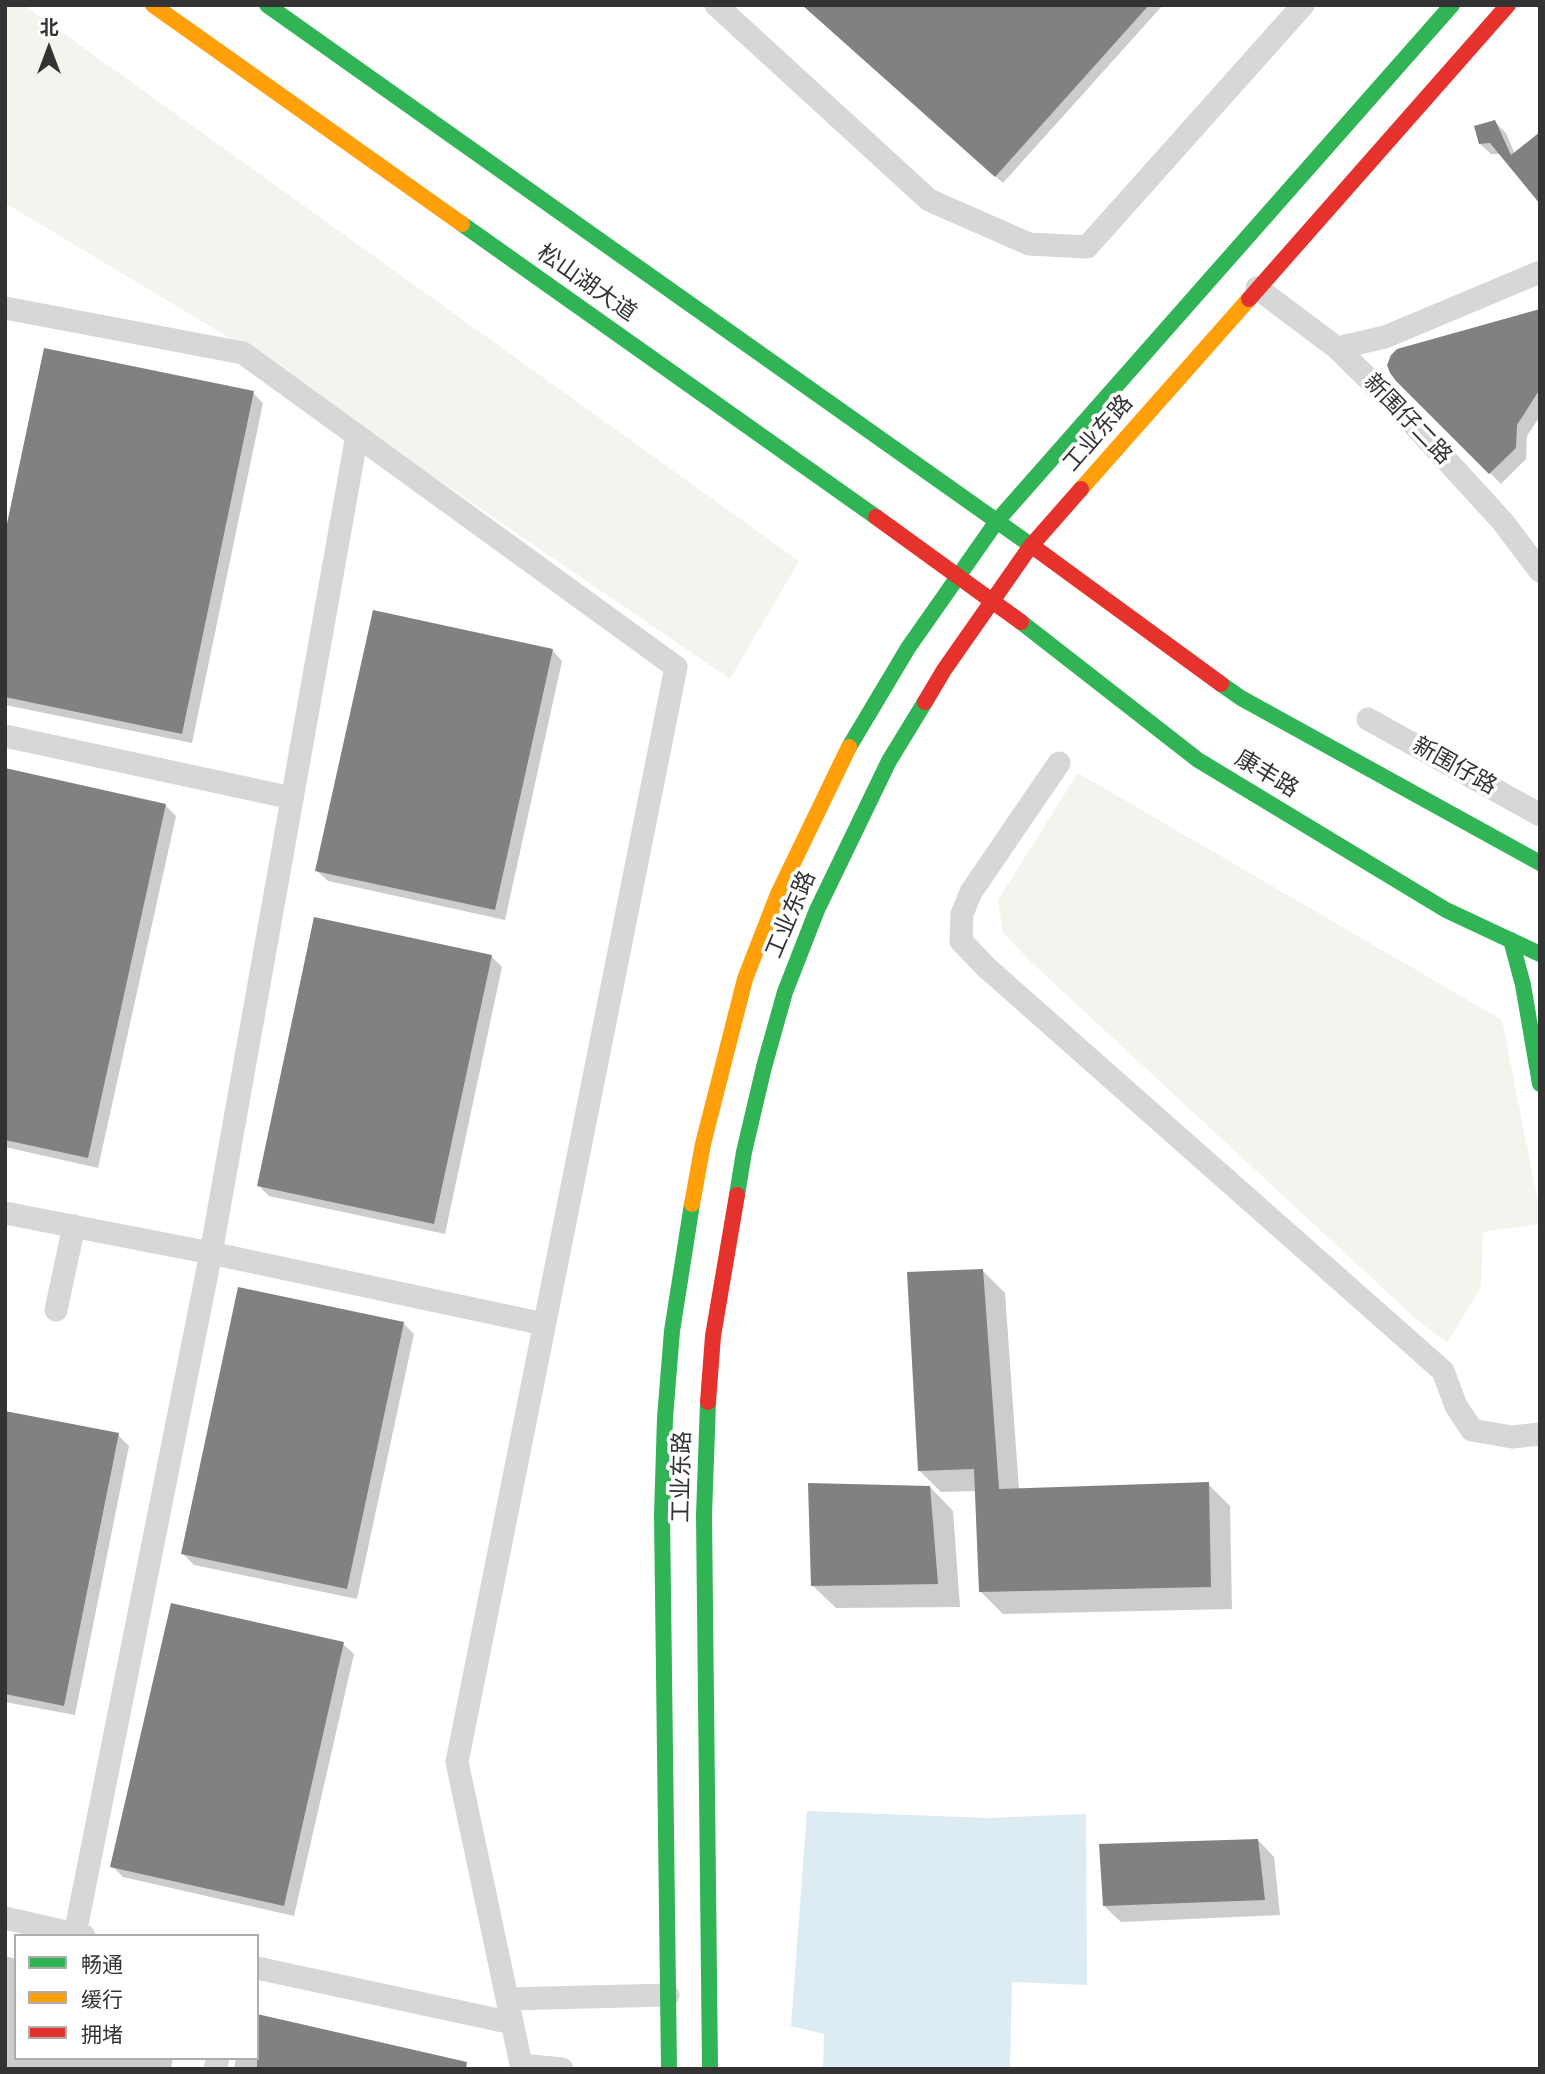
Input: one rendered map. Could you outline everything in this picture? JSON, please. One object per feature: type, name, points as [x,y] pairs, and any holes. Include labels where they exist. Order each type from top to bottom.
[{"type":"main road","name":"松山湖大道","points":[[153,5],[993,600]]},
{"type":"main road","name":"松山湖大道","points":[[267,5],[1030,547]]},
{"type":"main road","name":"工业东路","points":[[669,2069],[662,1515],[665,1418],[672,1331],[703,1144],[745,979],[778,894],[852,741],[908,648],[997,521],[1452,5]]},
{"type":"main road","name":"工业东路","points":[[710,2069],[704,1515],[707,1420],[713,1336],[744,1152],[785,992],[817,910],[889,761],[944,670],[1030,547],[1508,5]]},
{"type":"main road","points":[[1030,547],[1241,698],[1540,863]]},
{"type":"main road","name":"康丰路","points":[[993,600],[1198,760],[1446,910],[1540,954]]},
{"type":"main road","points":[[1511,940],[1524,985],[1540,1084]]},
{"type":"street","points":[[716,5],[929,200],[1029,244],[1087,247],[1303,5]]},
{"type":"street","points":[[1337,348],[1385,337],[1540,272]]},
{"type":"street","name":"新围仔二路","points":[[1256,288],[1337,348],[1407,417],[1494,512],[1540,571]]},
{"type":"street","points":[[6,311],[243,353],[676,667],[457,1762],[521,2067],[562,2069]]},
{"type":"street","points":[[80,1934],[211,1254],[357,435]]},
{"type":"street","name":"新围仔路","points":[[1368,719],[1540,815]]},
{"type":"street","points":[[5,736],[292,798]]},
{"type":"street","points":[[1059,763],[971,892],[962,914],[961,941],[987,968],[1443,1371],[1456,1406],[1472,1430],[1512,1437],[1540,1434]]},
{"type":"street","points":[[5,1213],[544,1324]]},
{"type":"street","points":[[56,1310],[74,1226]]},
{"type":"street","points":[[5,1918],[76,1934]]},
{"type":"street","points":[[259,1968],[512,2023]]},
{"type":"street","points":[[507,1999],[668,1994]]},
{"type":"shaded area","points":[[5,5],[24,5],[799,561],[730,679],[241,345],[5,203]]},
{"type":"shaded area","points":[[1078,773],[1502,1020],[1540,1211],[1540,1224],[1483,1232],[1481,1287],[1447,1343],[1415,1318],[1003,933],[998,900]]},
{"type":"shaded area","points":[[807,1811],[988,1818],[1086,1814],[1087,1985],[1012,1982],[1010,2069],[823,2069],[824,2034],[791,2026]]},
{"type":"building","points":[[802,5],[1149,5],[995,177]]},
{"type":"building","points":[[1495,120],[1511,155],[1540,132],[1540,204],[1490,143],[1479,144],[1474,126]]},
{"type":"building","points":[[1540,309],[1540,389],[1517,425],[1516,448],[1489,474],[1396,381],[1387,365],[1397,349]]},
{"type":"building","points":[[44,348],[254,391],[182,734],[5,697],[5,533]]},
{"type":"building","points":[[373,610],[553,649],[495,910],[315,871]]},
{"type":"building","points":[[5,768],[166,804],[88,1158],[5,1140]]},
{"type":"building","points":[[314,917],[492,955],[434,1224],[257,1186]]},
{"type":"building","points":[[983,1269],[999,1489],[1209,1482],[1211,1587],[979,1592],[974,1469],[918,1471],[907,1272]]},
{"type":"building","points":[[238,1287],[404,1322],[347,1589],[181,1554]]},
{"type":"building","points":[[5,1411],[119,1433],[64,1706],[5,1694]]},
{"type":"building","points":[[808,1483],[930,1486],[938,1584],[811,1586]]},
{"type":"building","points":[[171,1603],[344,1642],[284,1906],[110,1867]]},
{"type":"building","points":[[1258,1839],[1265,1900],[1103,1906],[1099,1844]]},
{"type":"building","points":[[259,2014],[467,2062],[466,2069],[257,2069]]},
{"type":"traffic: fast","points":[[267,5],[1039,551]]},
{"type":"traffic: fast","points":[[849,747],[908,648],[997,521],[1452,5]]},
{"type":"traffic: fast","points":[[462,224],[876,517]]},
{"type":"traffic: fast","points":[[1021,622],[1198,760],[1446,910],[1540,954]]},
{"type":"traffic: fast","points":[[1221,684],[1241,698],[1540,863]]},
{"type":"traffic: fast","points":[[737,1195],[764,1067],[785,992],[817,910],[889,761],[925,702]]},
{"type":"traffic: fast","points":[[1511,940],[1523,985],[1540,1084]]},
{"type":"traffic: fast","points":[[669,2069],[662,1515],[665,1418],[672,1331],[692,1204]]},
{"type":"traffic: fast","points":[[708,1402],[704,1515],[710,2069]]},
{"type":"traffic: slow","points":[[153,5],[462,224]]},
{"type":"traffic: slow","points":[[1081,489],[1249,299]]},
{"type":"traffic: slow","points":[[692,1204],[703,1144],[745,979],[778,894],[849,747]]},
{"type":"traffic: jam","points":[[1249,299],[1508,5]]},
{"type":"traffic: jam","points":[[925,702],[944,670],[1030,547],[1081,489]]},
{"type":"traffic: jam","points":[[876,517],[1021,622]]},
{"type":"traffic: jam","points":[[1039,551],[1221,684]]},
{"type":"traffic: jam","points":[[708,1402],[713,1336],[737,1195]]}]
